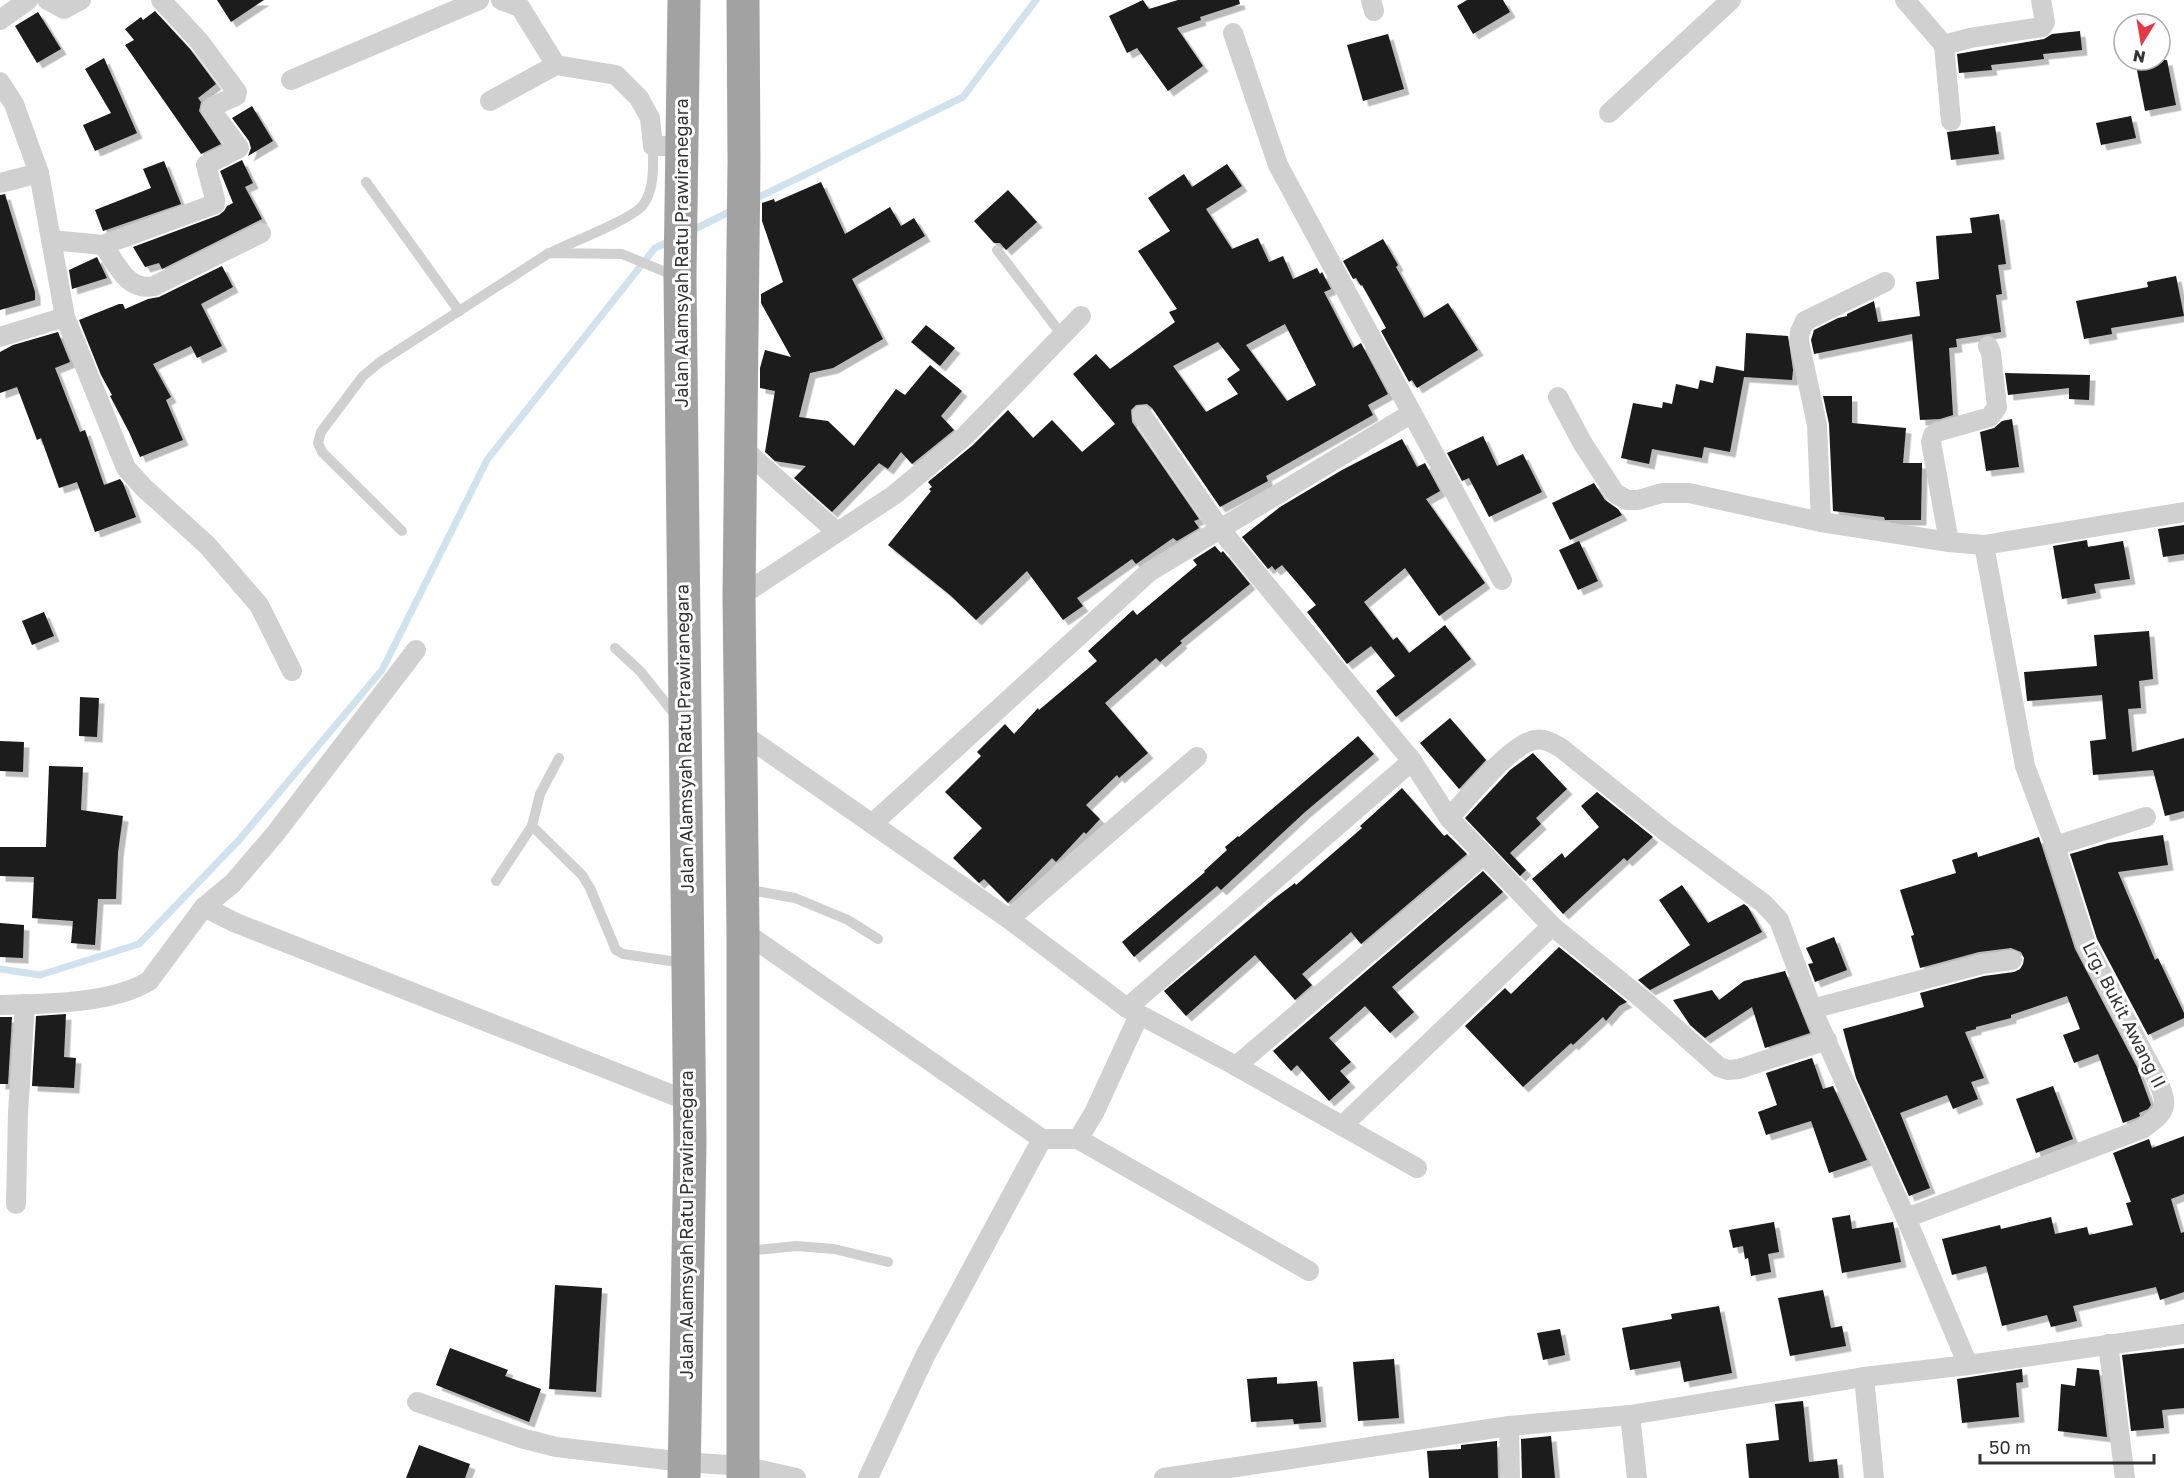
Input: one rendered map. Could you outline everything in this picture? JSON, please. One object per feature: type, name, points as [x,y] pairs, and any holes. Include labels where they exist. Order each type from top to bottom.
[{"type":"highway","name":"Jalan Alamsyah Ratu Prawiranegara","points":[[684,0],[667,146],[681,184],[673,267],[685,727],[690,1144],[684,1470]]},
{"type":"highway","points":[[743,0],[744,161],[739,597],[743,931],[743,1472]]},
{"type":"street","points":[[0,20],[28,0]]},
{"type":"street","points":[[47,0],[64,9],[81,0]]},
{"type":"street","points":[[51,240],[103,245],[215,204],[206,165],[239,148],[211,110],[212,107],[236,96],[237,92],[199,40],[161,0]]},
{"type":"street","points":[[291,80],[479,0]]},
{"type":"street","points":[[501,0],[520,7],[556,65]]},
{"type":"street","points":[[1609,113],[1731,0]]},
{"type":"street","points":[[1905,0],[1944,45],[1951,121]]},
{"type":"street","points":[[1944,45],[1970,38],[2042,27],[2045,22],[2041,0]]},
{"type":"street","points":[[1233,33],[1278,165],[1502,580]]},
{"type":"street","points":[[489,101],[556,65],[616,75],[639,98],[667,146]]},
{"type":"street","points":[[0,82],[14,104],[39,173],[65,317],[126,468],[143,488],[207,545],[259,605],[292,671]]},
{"type":"street","points":[[0,183],[39,173]]},
{"type":"street","points":[[103,245],[129,281],[145,288],[154,286],[261,233]]},
{"type":"street","points":[[1821,522],[1817,425],[1799,341],[1800,332],[1805,321],[1885,282]]},
{"type":"street","points":[[739,597],[894,495],[965,436],[1081,316]]},
{"type":"street","points":[[0,337],[65,317]]},
{"type":"street","points":[[1949,542],[1931,442],[1933,435],[1937,432],[1990,417],[1995,413],[1997,407],[1991,353],[1988,346]]},
{"type":"street","points":[[1558,397],[1583,444],[1615,493],[1627,500],[1638,500],[1662,493],[1689,493],[1821,522],[1949,542],[1984,545],[2184,512]]},
{"type":"street","points":[[872,825],[1149,572],[1412,413]]},
{"type":"street","points":[[1142,415],[1220,529],[1413,760],[1449,818],[1552,926],[1646,1002],[1719,1067],[1728,1070],[1739,1069],[1827,1040]]},
{"type":"street","points":[[741,447],[837,532]]},
{"type":"street","name":"Lrg. Bukit Awang II","points":[[1906,1218],[2142,1129],[2159,1117],[2164,1106],[2164,1095],[2156,1077],[2086,944],[2055,846],[2025,766],[1984,545]]},
{"type":"street","points":[[0,1005],[124,993],[148,981],[204,907],[233,883],[275,834],[416,650]]},
{"type":"street","points":[[740,732],[1009,919],[1133,1011],[1417,1168]]},
{"type":"street","points":[[1449,818],[1512,752],[1524,743],[1547,740],[1561,747],[1666,832],[1763,903],[1779,920],[1812,1009],[1906,1218],[1968,1365]]},
{"type":"street","points":[[1009,919],[1197,757]]},
{"type":"street","points":[[1078,1139],[1094,1113],[1133,1011],[1413,760]]},
{"type":"street","points":[[2055,846],[2146,817]]},
{"type":"street","points":[[1236,1066],[1483,856]]},
{"type":"street","points":[[204,907],[236,923],[688,1101]]},
{"type":"street","points":[[1342,1126],[1552,926]]},
{"type":"street","points":[[743,931],[1042,1139],[1078,1139],[1309,1271]]},
{"type":"street","points":[[1812,1009],[1982,964],[2012,960]]},
{"type":"street","points":[[16,1204],[9,1112],[26,1004]]},
{"type":"street","points":[[868,1478],[925,1356],[1042,1139]]},
{"type":"street","points":[[1164,1478],[1262,1471],[1509,1426],[1630,1415],[1864,1377],[1968,1365],[2184,1334]]},
{"type":"street","points":[[2108,1344],[2125,1478]]},
{"type":"street","points":[[1864,1377],[1874,1478]]},
{"type":"street","points":[[417,1402],[521,1438],[556,1447],[684,1470],[743,1472],[796,1478]]},
{"type":"street","points":[[1630,1415],[1637,1478]]},
{"type":"street","points":[[1509,1426],[1510,1478]]},
{"type":"lane","points":[[402,531],[322,452],[318,443],[321,432],[363,376],[381,362],[549,253],[630,215],[643,205],[652,178],[667,146]]},
{"type":"lane","points":[[366,182],[459,311]]},
{"type":"lane","points":[[997,250],[1062,335]]},
{"type":"lane","points":[[549,253],[622,254],[673,267]]},
{"type":"lane","points":[[615,648],[640,671],[685,727]]},
{"type":"lane","points":[[496,881],[532,826],[540,794],[559,758]]},
{"type":"lane","points":[[532,826],[582,875],[590,888],[616,950],[623,954],[687,963]]},
{"type":"lane","points":[[742,888],[795,898],[848,920],[878,939]]},
{"type":"lane","points":[[743,1251],[796,1246],[834,1249],[888,1263]]},
{"type":"building","points":[[217,0],[264,0],[231,22]]},
{"type":"building","points":[[1143,0],[1149,9],[1178,0],[1239,0],[1240,4],[1200,17],[1201,20],[1177,28],[1203,66],[1168,91],[1137,48],[1127,53],[1109,16]]},
{"type":"building","points":[[1467,0],[1503,0],[1510,12],[1473,34],[1457,6]]},
{"type":"building","points":[[155,11],[190,49],[216,84],[198,98],[201,102],[199,111],[221,144],[201,154],[125,45],[134,40],[125,29],[141,17],[143,20]]},
{"type":"building","points":[[38,12],[61,49],[37,63],[15,26]]},
{"type":"building","points":[[2080,31],[2082,50],[2043,54],[2044,59],[1991,65],[1992,70],[1959,73],[1957,54],[2044,39],[2052,34]]},
{"type":"building","points":[[1388,34],[1404,89],[1363,101],[1347,45]]},
{"type":"building","points":[[104,58],[137,133],[95,151],[83,125],[111,113],[85,69]]},
{"type":"building","points":[[2137,72],[2169,72],[2176,105],[2145,111]]},
{"type":"building","points":[[252,106],[273,141],[248,156],[251,148],[249,141],[232,118]]},
{"type":"building","points":[[2131,116],[2136,138],[2101,145],[2096,123]]},
{"type":"building","points":[[1995,126],[1999,154],[1951,160],[1947,132]]},
{"type":"building","points":[[242,160],[253,183],[245,187],[262,219],[162,269],[159,263],[145,267],[133,247],[219,215],[233,203],[220,171]]},
{"type":"building","points":[[164,161],[181,204],[103,231],[95,210],[151,188],[143,169]]},
{"type":"building","points":[[1227,164],[1242,186],[1206,209],[1232,249],[1258,238],[1269,262],[1283,256],[1293,279],[1317,268],[1320,274],[1322,272],[1331,289],[1324,292],[1353,348],[1361,343],[1388,394],[1368,405],[1373,415],[1266,476],[1268,481],[1220,507],[1152,408],[1147,404],[1136,405],[1131,410],[1132,422],[1199,519],[1194,521],[1199,528],[1177,541],[1173,538],[1136,564],[1132,559],[1077,598],[1083,606],[1063,620],[1027,571],[976,620],[950,595],[888,545],[931,491],[929,489],[932,487],[928,482],[973,445],[1008,410],[1033,438],[1052,420],[1082,452],[1115,424],[1073,374],[1096,354],[1110,369],[1175,322],[1169,312],[1177,309],[1138,251],[1170,231],[1148,198],[1184,174],[1192,187]],"holes":[[[1285,324],[1316,385],[1287,401],[1246,345]],[[1218,342],[1240,370],[1227,379],[1238,394],[1206,412],[1173,366]]]},
{"type":"building","points":[[821,182],[845,234],[890,207],[901,226],[914,218],[925,236],[852,279],[883,339],[833,368],[810,373],[799,417],[828,421],[854,446],[896,389],[905,395],[930,365],[962,391],[941,416],[954,430],[912,464],[901,452],[888,469],[879,463],[832,512],[794,478],[806,466],[775,461],[765,452],[775,391],[760,388],[760,368],[765,350],[791,357],[761,303],[761,294],[783,282],[762,221],[762,203],[774,199],[775,202]]},
{"type":"building","points":[[1008,190],[1037,222],[1006,250],[1000,243],[994,243],[974,221]]},
{"type":"building","points":[[5,194],[35,292],[35,300],[0,310],[0,195]]},
{"type":"building","points":[[1999,214],[2006,264],[1998,265],[2002,294],[1996,295],[2001,332],[1956,339],[1957,347],[1949,348],[1953,415],[1940,419],[1920,420],[1912,334],[1814,354],[1811,340],[1814,330],[1874,301],[1878,322],[1920,316],[1916,282],[1939,279],[1936,236],[1972,233],[1970,218]]},
{"type":"building","points":[[1383,239],[1424,318],[1448,303],[1478,350],[1417,388],[1412,380],[1409,382],[1381,331],[1386,328],[1362,285],[1356,278],[1353,279],[1343,261]]},
{"type":"building","points":[[97,257],[107,278],[72,289],[69,270]]},
{"type":"building","points":[[222,266],[233,287],[201,304],[222,346],[197,358],[191,346],[153,364],[171,397],[166,400],[183,440],[140,457],[110,396],[112,395],[101,375],[79,320],[119,304],[123,304],[125,309],[159,297]]},
{"type":"building","points":[[2176,276],[2184,316],[2111,328],[2112,334],[2084,339],[2076,301],[2148,287],[2147,282]]},
{"type":"building","points":[[926,325],[955,348],[940,366],[911,342]]},
{"type":"building","points":[[58,332],[70,362],[55,368],[80,432],[85,430],[104,485],[120,479],[136,517],[95,532],[77,482],[59,488],[41,438],[37,440],[17,387],[0,393],[0,352],[13,345]]},
{"type":"building","points":[[1746,333],[1788,336],[1793,370],[1792,380],[1744,377],[1730,452],[1704,447],[1702,458],[1652,449],[1649,464],[1621,458],[1633,403],[1662,408],[1663,402],[1672,404],[1676,384],[1698,389],[1700,380],[1713,383],[1716,366],[1744,371]]},
{"type":"building","points":[[2005,373],[2090,375],[2089,400],[2069,399],[2069,388],[2008,395]]},
{"type":"building","points":[[1823,396],[1852,396],[1852,423],[1906,428],[1903,463],[1922,463],[1921,520],[1885,520],[1884,517],[1833,511],[1829,424]]},
{"type":"building","points":[[2012,419],[2019,467],[1986,471],[1980,432],[1994,428],[2002,421]]},
{"type":"building","points":[[1483,436],[1497,466],[1523,454],[1542,492],[1489,517],[1469,478],[1462,481],[1447,453]]},
{"type":"building","points":[[1402,439],[1417,467],[1425,463],[1440,491],[1426,499],[1485,583],[1439,616],[1405,568],[1364,602],[1393,640],[1397,637],[1409,653],[1445,625],[1471,659],[1396,717],[1376,691],[1395,676],[1371,646],[1347,664],[1307,612],[1316,605],[1282,565],[1275,570],[1272,566],[1268,569],[1242,537],[1280,507],[1342,470]]},
{"type":"building","points":[[1594,483],[1605,500],[1618,509],[1622,515],[1570,540],[1552,503]]},
{"type":"building","points":[[2184,525],[2184,554],[2163,557],[2158,529]]},
{"type":"building","points":[[2087,540],[2088,547],[2123,541],[2130,579],[2094,584],[2096,593],[2062,599],[2053,546]]},
{"type":"building","points":[[1579,541],[1598,581],[1578,590],[1559,550]]},
{"type":"building","points":[[1215,546],[1221,553],[1223,551],[1250,584],[1180,641],[1182,643],[1160,662],[1156,658],[1105,703],[1148,753],[1119,778],[1117,775],[1086,805],[1100,819],[1086,834],[1084,832],[1056,862],[1052,858],[1008,903],[984,879],[979,883],[953,858],[982,828],[945,792],[981,756],[977,752],[1005,724],[1014,734],[1038,708],[1039,710],[1097,661],[1088,651],[1133,610],[1137,615],[1197,565],[1193,560]]},
{"type":"building","points":[[44,612],[54,636],[32,645],[22,621]]},
{"type":"building","points":[[2149,631],[2153,679],[2139,681],[2141,708],[2128,709],[2132,752],[2184,738],[2184,811],[2165,816],[2153,770],[2093,775],[2090,741],[2106,739],[2102,695],[2027,701],[2024,672],[2097,666],[2094,635]]},
{"type":"building","points":[[80,697],[99,698],[97,737],[79,736]]},
{"type":"building","points":[[1450,718],[1486,760],[1459,789],[1420,743]]},
{"type":"building","points":[[1358,736],[1374,754],[1305,812],[1221,890],[1217,886],[1134,957],[1122,942],[1205,872],[1227,850],[1225,847]]},
{"type":"building","points":[[0,741],[24,742],[23,772],[0,771]]},
{"type":"building","points":[[1533,753],[1567,789],[1536,818],[1541,824],[1510,853],[1526,870],[1520,876],[1465,818],[1510,770]]},
{"type":"building","points":[[49,766],[83,767],[81,810],[123,816],[118,852],[116,899],[98,899],[95,945],[71,943],[73,921],[32,918],[34,877],[0,876],[0,847],[46,847]]},
{"type":"building","points":[[1402,788],[1444,836],[1447,834],[1467,854],[1361,944],[1351,932],[1302,974],[1312,985],[1295,1000],[1255,955],[1186,1016],[1164,991],[1275,898],[1295,883],[1296,885],[1362,828],[1360,826]]},
{"type":"building","points":[[1597,792],[1653,837],[1627,861],[1624,858],[1563,914],[1532,879],[1562,853],[1565,858],[1599,827],[1581,806]]},
{"type":"building","points":[[2163,835],[2168,865],[2118,872],[2155,960],[2158,958],[2184,1013],[2184,1018],[2148,1035],[2097,939],[2070,854],[2108,843]]},
{"type":"building","points":[[2039,837],[2075,949],[2137,1067],[2151,1105],[2139,1113],[2140,1116],[2123,1123],[2098,1054],[2074,1063],[2063,1035],[2080,1029],[2067,996],[2011,1015],[2011,1018],[1976,1027],[1976,1029],[1965,1032],[1984,1078],[1971,1082],[1978,1099],[1953,1109],[1947,1095],[1900,1113],[1930,1188],[1909,1196],[1856,1078],[1843,1029],[1924,1007],[1920,993],[2020,969],[2024,958],[2021,952],[2011,948],[1979,952],[1920,968],[1911,936],[1914,935],[1900,890],[1956,873],[1952,860],[1977,852],[1978,857]]},
{"type":"building","points":[[1483,871],[1503,892],[1392,987],[1414,1012],[1390,1033],[1365,1006],[1329,1038],[1351,1062],[1340,1071],[1350,1082],[1329,1101],[1297,1065],[1291,1071],[1273,1051]]},
{"type":"building","points":[[1682,885],[1708,923],[1744,904],[1762,932],[1650,990],[1638,980],[1690,945],[1659,900]]},
{"type":"building","points":[[0,923],[24,925],[23,958],[0,957]]},
{"type":"building","points":[[1834,937],[1847,970],[1815,982],[1808,964],[1813,963],[1806,948]]},
{"type":"building","points":[[1559,947],[1627,1002],[1619,1006],[1606,1021],[1603,1017],[1573,1045],[1571,1043],[1523,1087],[1465,1026],[1505,988],[1511,994]]},
{"type":"building","points":[[1785,971],[1810,1033],[1765,1048],[1752,1007],[1705,1038],[1690,1025],[1673,1000],[1712,990],[1719,1000],[1744,981]]},
{"type":"building","points":[[66,1014],[64,1057],[76,1058],[74,1088],[32,1086],[36,1016]]},
{"type":"building","points":[[0,1017],[12,1017],[8,1084],[0,1084]]},
{"type":"building","points":[[1812,1058],[1823,1089],[1833,1086],[1867,1160],[1829,1173],[1811,1121],[1766,1135],[1758,1112],[1777,1105],[1766,1073]]},
{"type":"building","points":[[2053,1086],[2073,1139],[2036,1153],[2016,1099]]},
{"type":"building","points":[[2184,1136],[2184,1194],[2171,1199],[2181,1233],[2184,1232],[2184,1292],[2160,1300],[2156,1287],[2073,1306],[2077,1321],[2051,1327],[2047,1315],[2002,1326],[1986,1266],[1952,1275],[1942,1239],[2000,1225],[2001,1229],[2051,1217],[2055,1234],[2087,1227],[2089,1235],[2133,1225],[2126,1203],[2131,1202],[2113,1153],[2149,1139],[2152,1148]]},
{"type":"building","points":[[1850,1215],[1852,1229],[1893,1222],[1901,1262],[1842,1273],[1832,1218]]},
{"type":"building","points":[[1774,1222],[1779,1252],[1768,1254],[1771,1272],[1751,1276],[1743,1246],[1733,1248],[1729,1230]]},
{"type":"building","points":[[555,1285],[602,1288],[596,1392],[549,1389]]},
{"type":"building","points":[[1823,1290],[1831,1328],[1842,1326],[1846,1346],[1790,1356],[1778,1298]]},
{"type":"building","points":[[1719,1306],[1732,1373],[1684,1382],[1680,1361],[1630,1370],[1622,1328],[1672,1319],[1671,1314]]},
{"type":"building","points":[[1560,1329],[1565,1355],[1543,1360],[1537,1333]]},
{"type":"building","points":[[450,1348],[508,1370],[505,1376],[541,1389],[529,1422],[436,1385]]},
{"type":"building","points":[[2184,1348],[2184,1408],[2162,1410],[2164,1428],[2131,1431],[2122,1355]]},
{"type":"building","points":[[1394,1359],[1399,1418],[1358,1421],[1353,1362]]},
{"type":"building","points":[[2077,1368],[2099,1370],[2107,1437],[2058,1431],[2061,1384],[2075,1386]]},
{"type":"building","points":[[2022,1369],[2023,1382],[2016,1383],[2019,1417],[1962,1423],[1957,1379]]},
{"type":"building","points":[[1277,1377],[1277,1384],[1317,1381],[1321,1422],[1294,1424],[1293,1419],[1251,1422],[1247,1379]]},
{"type":"building","points":[[1803,1401],[1809,1462],[1837,1459],[1839,1478],[1749,1478],[1746,1444],[1779,1440],[1775,1404]]},
{"type":"building","points":[[1551,1436],[1555,1478],[1522,1478],[1521,1439]]},
{"type":"building","points":[[1497,1441],[1498,1478],[1429,1478],[1427,1451],[1461,1449],[1461,1445]]},
{"type":"building","points":[[419,1445],[470,1464],[465,1478],[406,1478]]},
{"type":"waterway","points":[[753,200],[963,97],[1036,0]]},
{"type":"waterway","points":[[691,231],[735,209]]},
{"type":"waterway","points":[[0,969],[40,975],[139,944],[239,840],[382,670],[487,460],[655,248],[670,241]]}]
